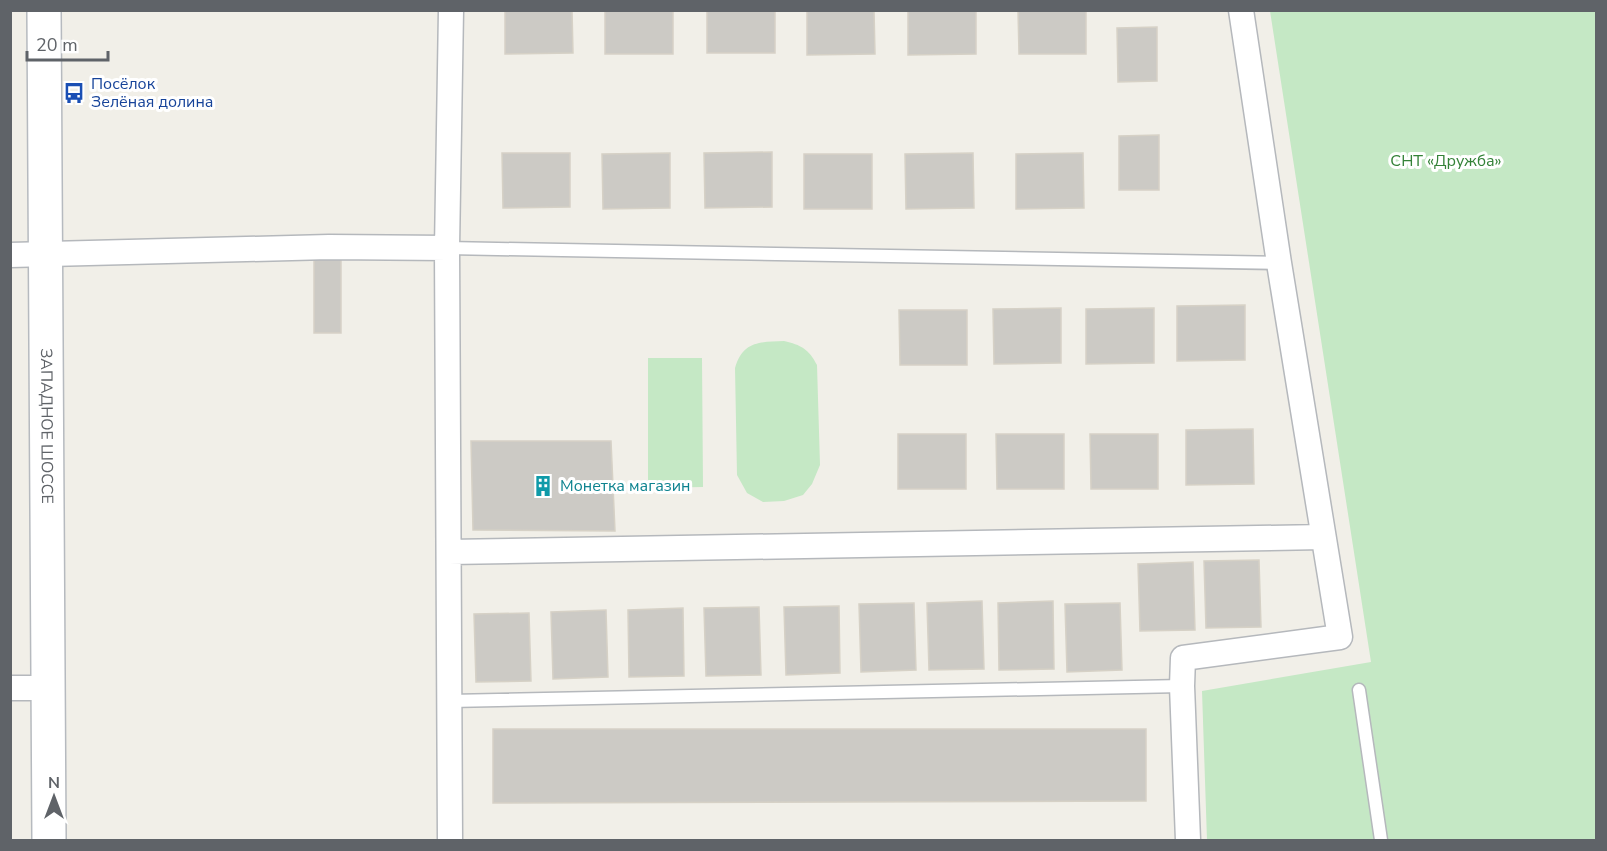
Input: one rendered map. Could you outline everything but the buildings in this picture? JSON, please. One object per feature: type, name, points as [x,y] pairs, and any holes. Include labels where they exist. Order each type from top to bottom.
[{"type":"main road","name":"ЗАПАДНОЕ ШОССЕ","points":[[44,10],[49,840]]},
{"type":"street","points":[[450,840],[447,248],[451,10]]},
{"type":"street","points":[[1188,840],[1183,658],[1340,637],[1279,263],[1241,10]]},
{"type":"street","points":[[10,255],[329,247],[447,248]]},
{"type":"street","points":[[450,552],[1323,537]]},
{"type":"street","points":[[10,688],[48,688]]},
{"type":"lane","points":[[447,248],[1279,263]]},
{"type":"lane","points":[[450,701],[1182,686]]},
{"type":"lane","points":[[1359,690],[1381,840]]},
{"type":"green space","name":"СНТ «Дружба»","points":[[1270,11],[1596,11],[1596,840],[1207,840],[1202,691],[1371,662]]},
{"type":"green space","points":[[784,341],[804,348],[817,365],[820,465],[812,484],[803,495],[784,501],[763,502],[747,493],[737,475],[735,368],[738,359],[747,348],[760,343]]},
{"type":"green space","points":[[648,358],[702,358],[703,487],[648,488]]},
{"type":"place","name":"Посёлок Зелёная долина","points":[[74,93]]},
{"type":"place","name":"Монетка магазин","points":[[543,486]]}]
